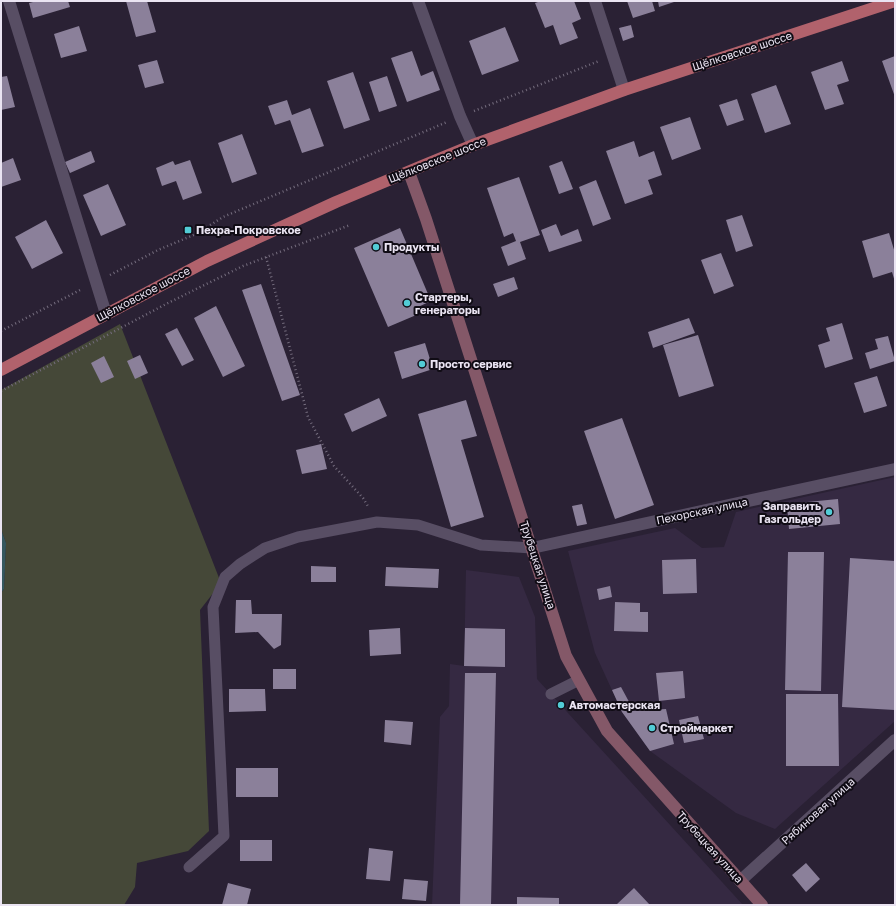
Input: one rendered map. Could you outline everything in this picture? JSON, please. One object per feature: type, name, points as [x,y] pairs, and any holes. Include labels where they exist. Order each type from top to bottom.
[{"type":"main road","name":"Щёлковское шоссе","points":[[1,370],[207,260],[336,202],[473,145],[624,90],[895,1]]},
{"type":"main road","name":"Трубецкая улица","points":[[409,172],[426,219],[566,656],[607,731],[762,905]]},
{"type":"street","points":[[9,1],[106,314]]},
{"type":"street","points":[[418,1],[460,116],[473,145]]},
{"type":"street","points":[[595,1],[624,90]]},
{"type":"street","name":"Пехорская улица","points":[[532,548],[895,469]]},
{"type":"street","name":"Рябиновая улица","points":[[740,881],[895,740]]},
{"type":"lane","points":[[189,867],[224,836],[213,607],[225,577],[240,564],[265,548],[298,537],[377,522],[418,525],[481,545],[532,548]]},
{"type":"lane","points":[[551,694],[579,680]]},
{"type":"path","points":[[1,331],[158,250],[196,234],[223,217],[460,116],[613,55]]},
{"type":"path","points":[[1,391],[168,303],[243,266],[350,225]]},
{"type":"path","points":[[266,257],[308,417],[334,466],[362,498],[377,522]]},
{"type":"shaded area","points":[[120,324],[221,583],[200,610],[209,831],[188,851],[137,863],[135,887],[124,905],[1,905],[1,593],[4,589],[6,543],[1,529],[1,390]]},
{"type":"shaded area","points":[[895,477],[895,721],[775,829],[736,813],[650,751],[622,712],[595,653],[568,551],[675,528],[702,548],[724,547],[736,512]]},
{"type":"shaded area","points":[[1,529],[6,543],[4,589],[1,593]]},
{"type":"shaded area","points":[[466,570],[519,577],[535,617],[537,679],[743,905],[432,905],[440,717],[449,706],[450,664],[464,666]]},
{"type":"building","points":[[37,1],[68,1],[70,7],[33,18],[29,3]]},
{"type":"building","points":[[126,1],[147,1],[156,32],[136,37]]},
{"type":"building","points":[[541,1],[574,1],[581,19],[572,23],[578,38],[560,45],[553,25],[545,28],[535,3]]},
{"type":"building","points":[[627,1],[652,1],[655,11],[633,18]]},
{"type":"building","points":[[658,1],[677,1],[659,7]]},
{"type":"building","points":[[631,25],[634,37],[623,41],[619,28]]},
{"type":"building","points":[[79,26],[87,51],[61,58],[54,34]]},
{"type":"building","points":[[505,27],[519,61],[482,75],[469,41]]},
{"type":"building","points":[[412,51],[421,76],[433,71],[440,90],[407,102],[391,58]]},
{"type":"building","points":[[895,56],[895,97],[882,61]]},
{"type":"building","points":[[157,60],[164,83],[145,88],[138,65]]},
{"type":"building","points":[[842,61],[849,81],[837,85],[844,104],[825,110],[811,72]]},
{"type":"building","points":[[353,72],[370,120],[344,129],[327,81]]},
{"type":"building","points":[[7,76],[15,107],[1,110],[1,77]]},
{"type":"building","points":[[387,76],[397,106],[379,112],[369,82]]},
{"type":"building","points":[[776,85],[791,124],[765,133],[751,94]]},
{"type":"building","points":[[737,99],[744,120],[727,126],[719,105]]},
{"type":"building","points":[[287,100],[292,115],[310,108],[324,146],[302,153],[290,120],[275,125],[268,106]]},
{"type":"building","points":[[690,117],[701,149],[672,160],[660,127]]},
{"type":"building","points":[[242,134],[257,174],[232,183],[218,143]]},
{"type":"building","points":[[634,141],[639,157],[654,151],[662,175],[648,180],[653,194],[625,204],[606,151]]},
{"type":"building","points":[[91,151],[95,162],[70,173],[65,162]]},
{"type":"building","points":[[13,158],[21,180],[1,187],[1,163]]},
{"type":"building","points":[[190,160],[202,193],[183,200],[176,181],[162,186],[156,168],[173,161],[175,165]]},
{"type":"building","points":[[562,161],[573,189],[559,194],[549,166]]},
{"type":"building","points":[[519,177],[540,235],[520,242],[526,259],[508,266],[501,247],[516,241],[513,233],[504,237],[487,188]]},
{"type":"building","points":[[596,180],[611,219],[593,226],[579,187]]},
{"type":"building","points":[[108,184],[126,225],[101,236],[83,195]]},
{"type":"building","points":[[742,215],[753,246],[736,252],[726,220]]},
{"type":"building","points":[[46,220],[63,253],[32,269],[15,237]]},
{"type":"building","points":[[556,224],[561,236],[578,229],[582,241],[549,252],[541,230]]},
{"type":"building","points":[[400,228],[431,301],[418,307],[421,313],[388,327],[354,248]]},
{"type":"building","points":[[889,233],[895,253],[895,282],[892,272],[873,278],[862,241]]},
{"type":"building","points":[[721,253],[734,286],[714,294],[701,260]]},
{"type":"building","points":[[514,277],[518,289],[498,297],[493,284]]},
{"type":"building","points":[[261,284],[300,395],[282,401],[242,290]]},
{"type":"building","points":[[216,306],[245,366],[223,377],[194,318]]},
{"type":"building","points":[[689,318],[695,333],[653,348],[648,332]]},
{"type":"building","points":[[842,323],[853,359],[825,368],[818,345],[830,341],[826,328]]},
{"type":"building","points":[[177,328],[194,360],[182,366],[165,334]]},
{"type":"building","points":[[698,335],[714,386],[679,397],[663,345]]},
{"type":"building","points":[[888,336],[895,361],[870,369],[865,353],[878,349],[875,339]]},
{"type":"building","points":[[425,343],[433,369],[402,379],[394,352]]},
{"type":"building","points":[[140,355],[148,373],[135,379],[127,361]]},
{"type":"building","points":[[104,356],[114,377],[101,383],[91,363]]},
{"type":"building","points":[[877,376],[887,406],[864,413],[854,383]]},
{"type":"building","points":[[379,398],[387,416],[352,432],[344,414]]},
{"type":"building","points":[[466,400],[477,436],[461,440],[484,517],[451,527],[418,414]]},
{"type":"building","points":[[622,418],[654,505],[615,519],[584,431]]},
{"type":"building","points":[[321,444],[327,469],[302,474],[296,450]]},
{"type":"building","points":[[838,499],[840,524],[789,529],[787,504]]},
{"type":"building","points":[[582,504],[587,524],[577,526],[572,506]]},
{"type":"building","points":[[788,552],[824,552],[821,691],[785,690]]},
{"type":"building","points":[[850,558],[895,561],[895,710],[842,707]]},
{"type":"building","points":[[696,559],[697,593],[663,594],[662,560]]},
{"type":"building","points":[[311,566],[336,567],[336,582],[311,582]]},
{"type":"building","points":[[386,567],[439,569],[438,588],[385,586]]},
{"type":"building","points":[[610,586],[612,597],[599,600],[597,589]]},
{"type":"building","points":[[236,600],[251,600],[252,614],[282,614],[281,645],[274,649],[258,632],[235,633]]},
{"type":"building","points":[[615,602],[640,603],[640,612],[648,612],[648,632],[614,631]]},
{"type":"building","points":[[400,628],[401,654],[370,656],[369,630]]},
{"type":"building","points":[[465,628],[505,629],[505,667],[464,666]]},
{"type":"building","points":[[273,669],[296,669],[296,689],[273,689]]},
{"type":"building","points":[[683,671],[685,698],[659,701],[656,673]]},
{"type":"building","points":[[465,673],[496,673],[491,905],[460,905]]},
{"type":"building","name":"Строймаркет","points":[[621,687],[634,711],[666,709],[674,744],[650,751],[622,712],[612,690]]},
{"type":"building","points":[[229,689],[265,689],[266,711],[229,712]]},
{"type":"building","points":[[786,694],[838,694],[839,766],[786,766]]},
{"type":"building","points":[[698,716],[704,739],[684,743],[679,720]]},
{"type":"building","points":[[385,720],[413,722],[411,745],[384,742]]},
{"type":"building","points":[[236,768],[278,768],[278,797],[236,797]]},
{"type":"building","points":[[240,840],[272,840],[272,861],[240,861]]},
{"type":"building","points":[[369,848],[393,851],[390,881],[366,879]]},
{"type":"building","points":[[806,863],[820,879],[806,892],[792,875]]},
{"type":"building","points":[[404,879],[428,881],[426,901],[402,899]]},
{"type":"building","points":[[228,883],[251,889],[247,905],[222,905]]},
{"type":"building","points":[[634,888],[650,905],[616,905]]},
{"type":"building","points":[[517,897],[559,898],[559,905],[517,905]]},
{"type":"place","name":"Пехра-Покровское","points":[[188,230]]},
{"type":"place","name":"Продукты","points":[[376,247]]},
{"type":"place","name":"Стартеры, генераторы","points":[[407,303]]},
{"type":"place","name":"Просто сервис","points":[[422,364]]},
{"type":"place","name":"Заправить Газгольдер","points":[[829,512]]},
{"type":"place","name":"Автомастерская","points":[[561,705]]},
{"type":"place","name":"Строймаркет","points":[[652,728]]}]
